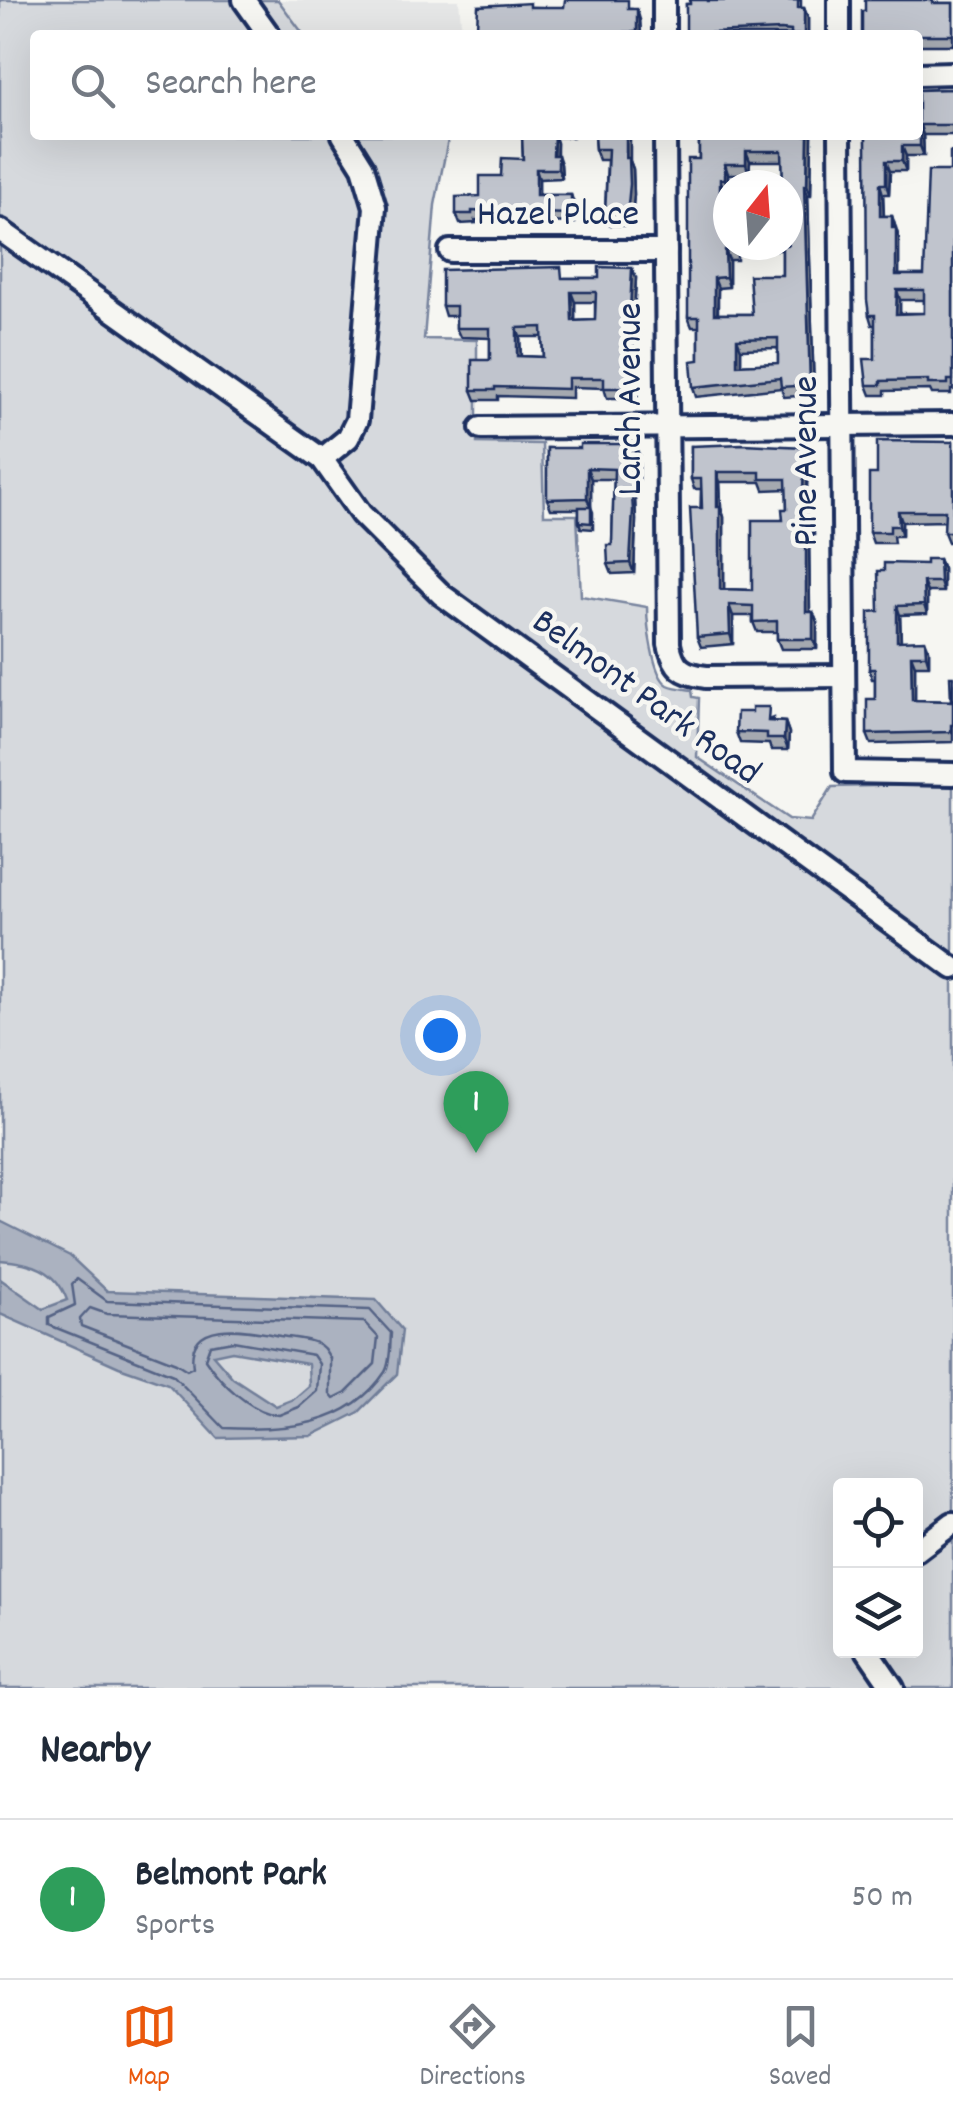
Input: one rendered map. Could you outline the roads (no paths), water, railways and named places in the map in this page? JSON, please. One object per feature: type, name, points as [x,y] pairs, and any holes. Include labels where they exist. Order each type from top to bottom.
[{"type":"street","points":[[244,0],[265,30]]},
{"type":"street","points":[[664,0],[664,30]]},
{"type":"street","points":[[839,0],[839,30]]},
{"type":"street","points":[[923,74],[953,73]]},
{"type":"street","points":[[322,459],[348,438],[357,420],[374,239],[372,193],[358,156],[347,140]]},
{"type":"street","name":"Larch Avenue","points":[[665,140],[672,662],[685,674],[706,677],[844,676]]},
{"type":"street","name":"Pine Avenue","points":[[840,140],[845,772],[953,774]]},
{"type":"street","name":"Belmont Park Road","points":[[0,230],[322,459],[361,514],[442,595],[953,968]]},
{"type":"street","name":"Hazel Place","points":[[450,251],[666,252]]},
{"type":"street","points":[[481,428],[953,424]]},
{"type":"street","points":[[923,1545],[953,1523]]},
{"type":"street","points":[[872,1658],[893,1688]]},
{"type":"water","points":[[0,1221],[70,1256],[107,1291],[376,1300],[402,1330],[397,1374],[359,1412],[311,1436],[218,1438],[168,1384],[119,1367],[0,1314],[0,1279],[43,1309],[67,1300],[56,1281],[41,1269],[0,1260]],"holes":[[[232,1351],[308,1364],[309,1386],[294,1399],[276,1406],[233,1378],[213,1355]]]},
{"type":"place","name":"Belmont Park","points":[[476,1153]]}]
